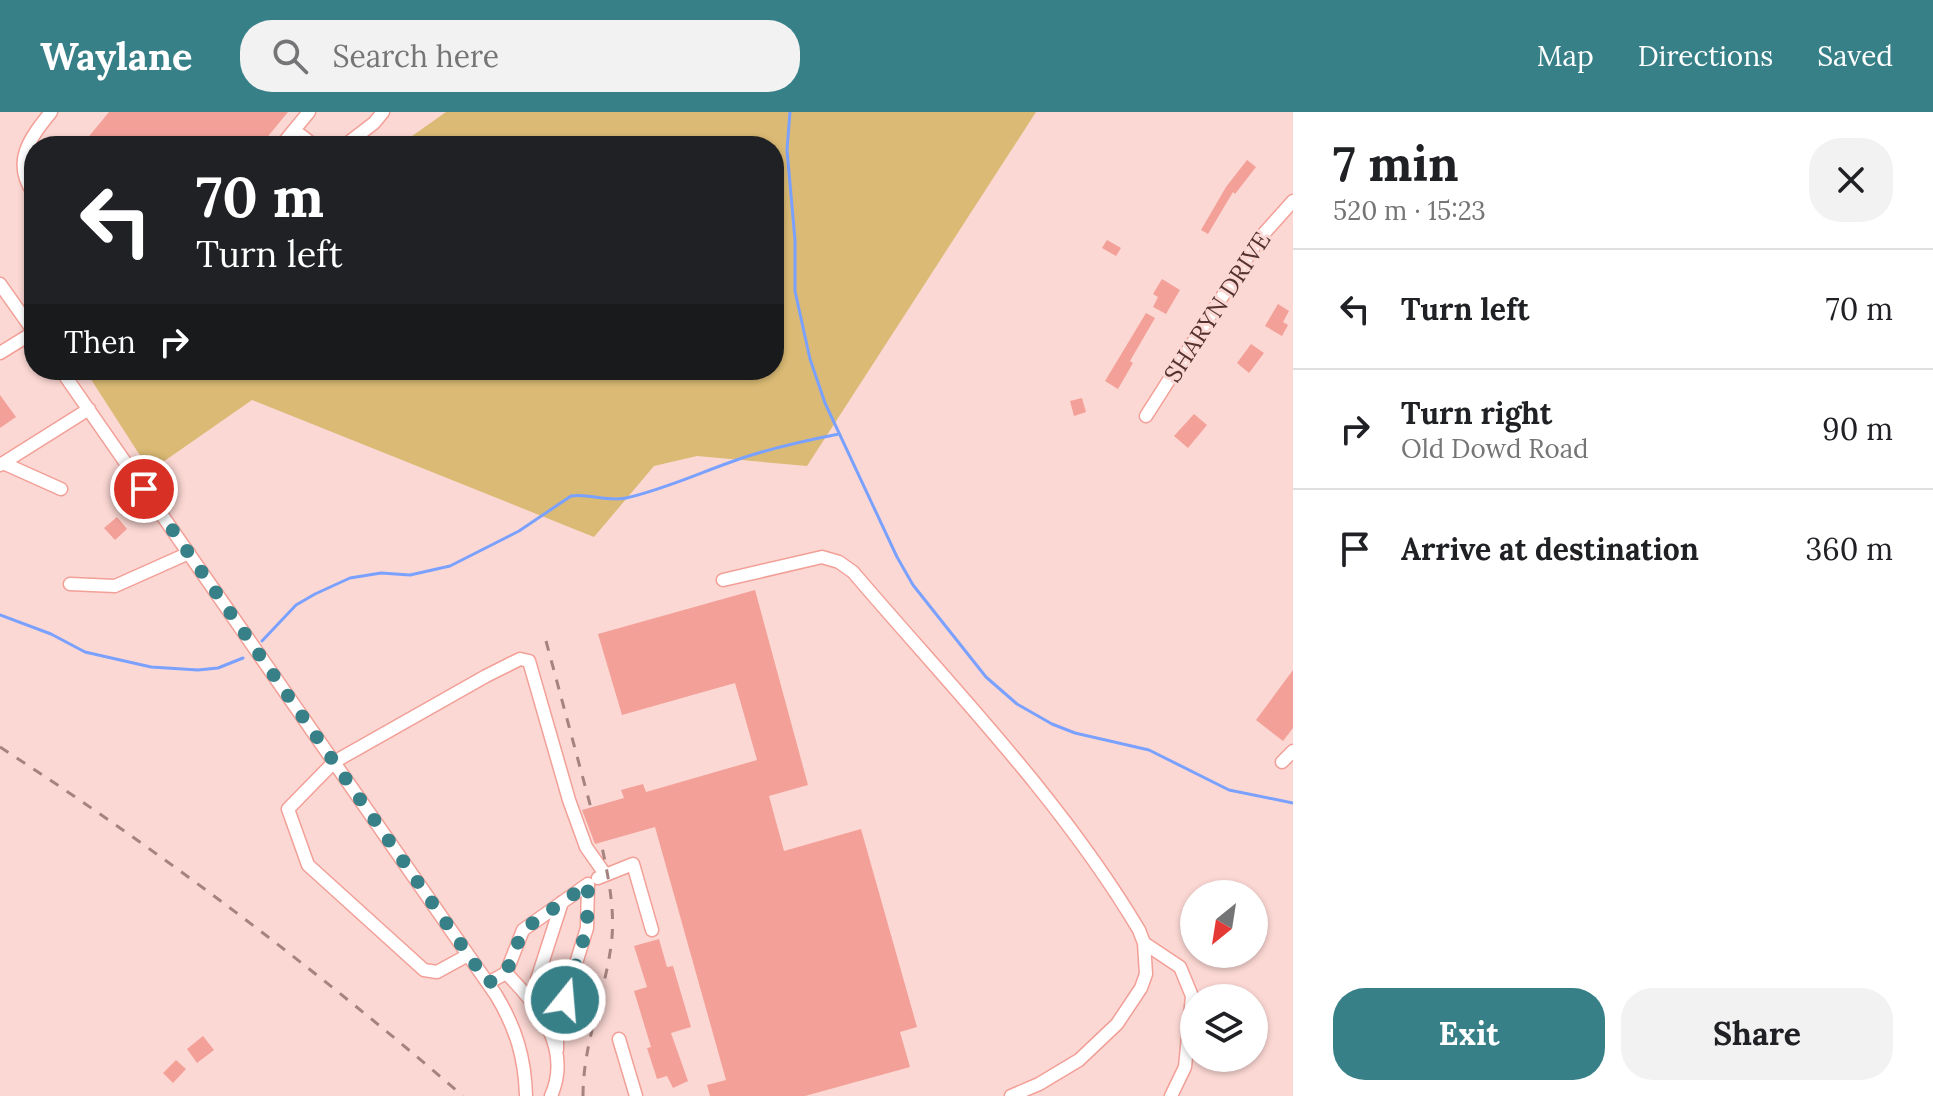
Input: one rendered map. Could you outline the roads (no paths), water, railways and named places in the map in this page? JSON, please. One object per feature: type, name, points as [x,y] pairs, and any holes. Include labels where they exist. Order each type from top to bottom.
[{"type":"street","points":[[31,136],[51,112]]},
{"type":"street","points":[[289,136],[309,112]]},
{"type":"street","points":[[357,136],[383,112]]},
{"type":"street","points":[[294,130],[302,136]]},
{"type":"street","name":"SHARYN DRIVE","points":[[1146,416],[1259,239],[1293,201]]},
{"type":"street","points":[[0,284],[24,318]]},
{"type":"street","points":[[0,353],[24,338]]},
{"type":"street","points":[[68,380],[488,983],[519,1039],[529,1095]]},
{"type":"street","points":[[1,464],[89,409]]},
{"type":"street","points":[[1,464],[61,489]]},
{"type":"street","points":[[70,584],[115,586],[189,553]]},
{"type":"street","points":[[723,580],[822,557],[839,562],[853,572],[1025,772],[1130,914],[1144,943],[1146,974],[1141,988],[1108,1036],[1060,1072],[1011,1096]]},
{"type":"street","points":[[468,955],[437,972],[424,970],[308,865],[288,809],[334,762],[486,676],[520,659],[529,661],[569,800],[586,847],[605,874]]},
{"type":"street","points":[[1282,762],[1293,751]]},
{"type":"street","points":[[488,983],[506,973],[523,930],[588,884],[633,864],[652,930]]},
{"type":"street","points":[[551,1096],[560,1069],[557,1024],[587,928],[588,884]]},
{"type":"street","points":[[531,998],[563,901]]},
{"type":"street","points":[[1144,943],[1180,967],[1192,996],[1185,1067],[1171,1096]]},
{"type":"street","points":[[506,973],[531,998],[557,1050]]},
{"type":"street","points":[[619,1039],[636,1096]]},
{"type":"waterway","points":[[790,112],[787,150],[795,240],[795,291],[810,359],[825,403],[913,585],[986,677],[1017,704],[1075,733],[1149,750],[1229,790],[1293,803]]},
{"type":"waterway","points":[[262,641],[296,605],[315,594],[350,578],[381,573],[410,575],[450,566],[519,531],[571,496],[626,498],[758,453],[839,434]]},
{"type":"waterway","points":[[0,615],[51,634],[85,652],[151,667],[198,670],[218,668],[243,658]]},
{"type":"railway","points":[[546,641],[591,808]]},
{"type":"railway","points":[[0,747],[120,828],[238,914],[352,1003],[463,1096]]},
{"type":"railway","points":[[583,1096],[586,1057],[608,965],[613,920],[601,842]]}]
